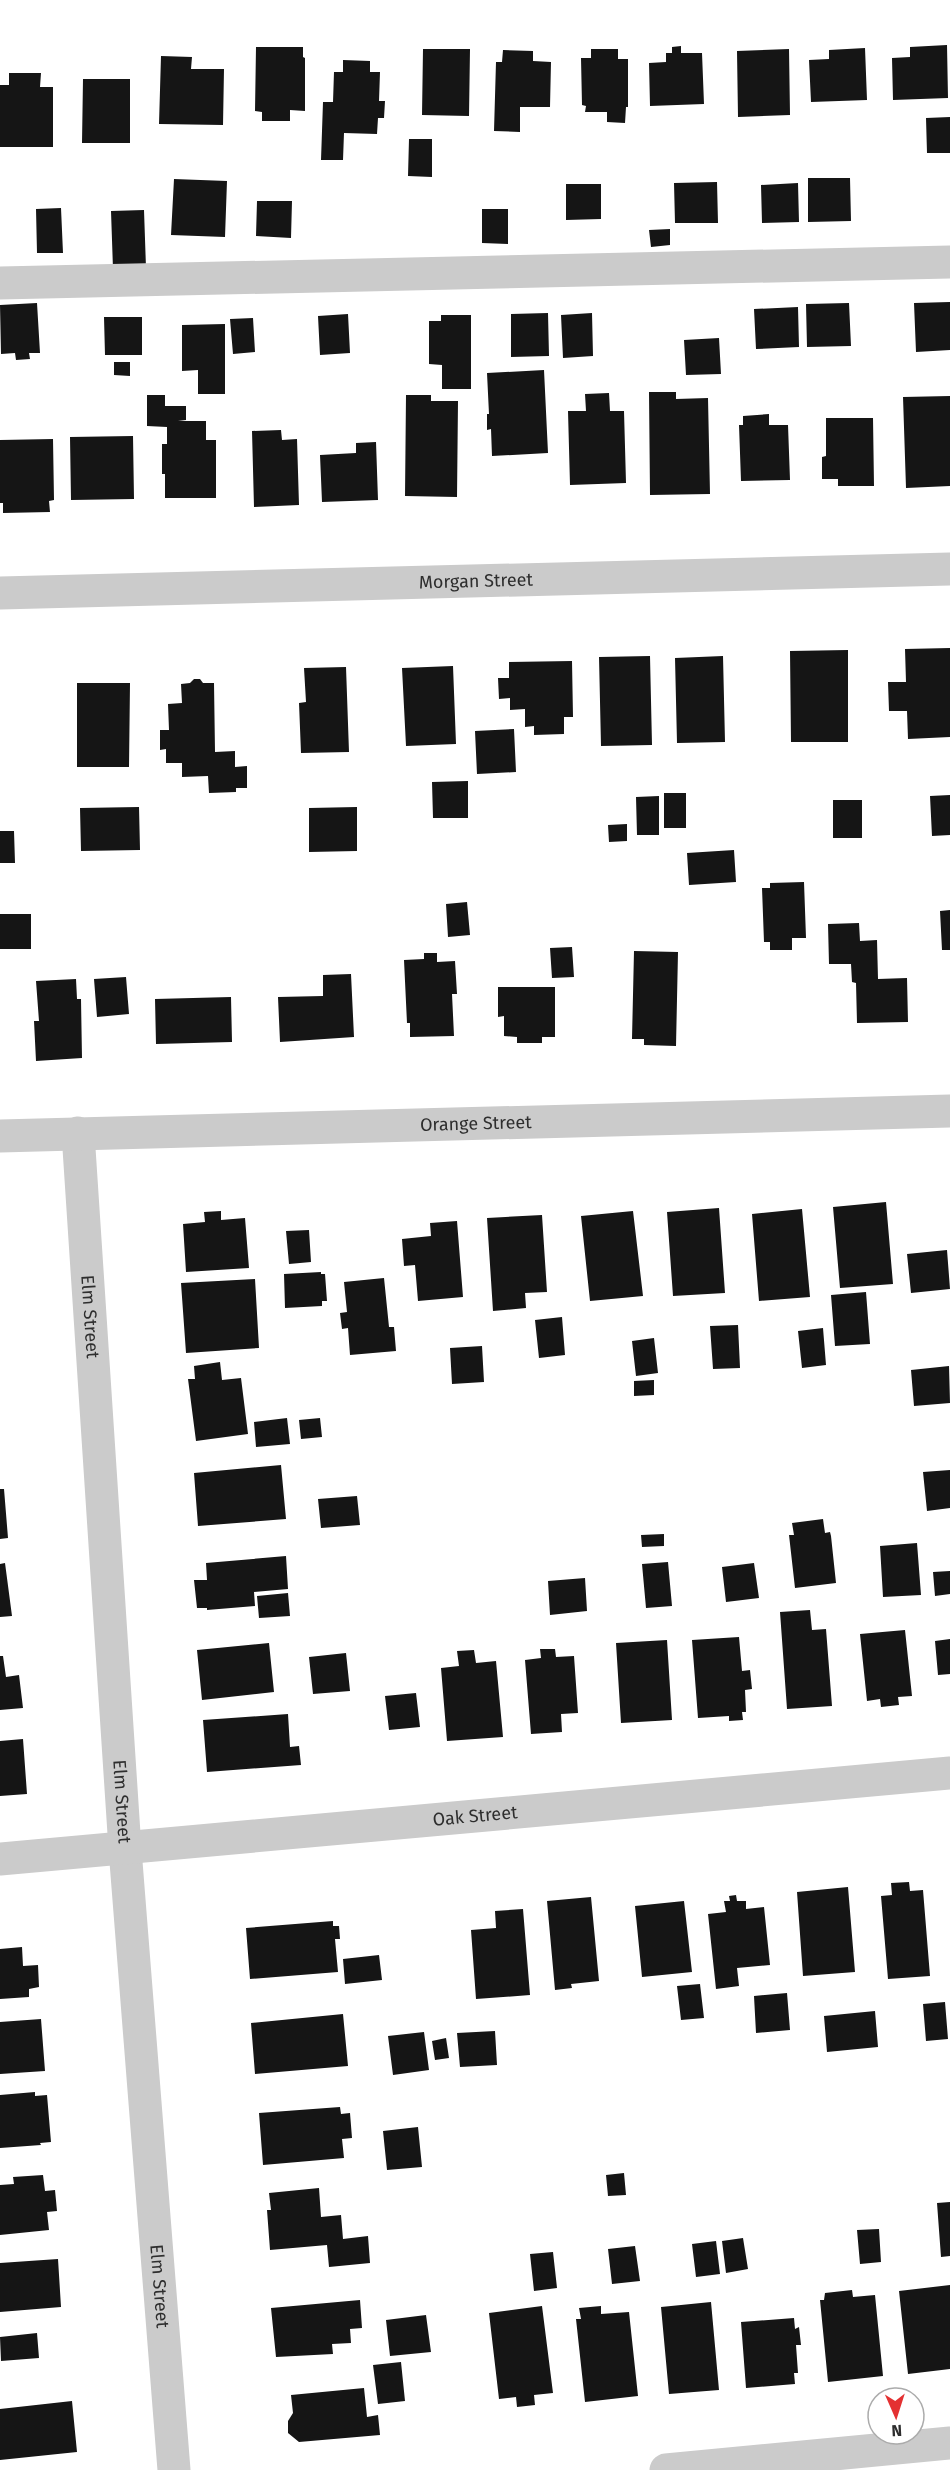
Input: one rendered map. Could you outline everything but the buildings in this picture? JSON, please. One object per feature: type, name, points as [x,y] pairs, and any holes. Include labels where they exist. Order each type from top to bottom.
[{"type":"street","points":[[0,283],[950,262]]},
{"type":"street","name":"Morgan Street","points":[[0,593],[950,569]]},
{"type":"street","name":"Orange Street","points":[[0,1136],[950,1111]]},
{"type":"street","name":"Elm Street","points":[[78,1133],[125,1849],[174,2470]]},
{"type":"street","name":"Oak Street","points":[[0,1859],[950,1773]]},
{"type":"street","points":[[686,2469],[950,2443]]}]
